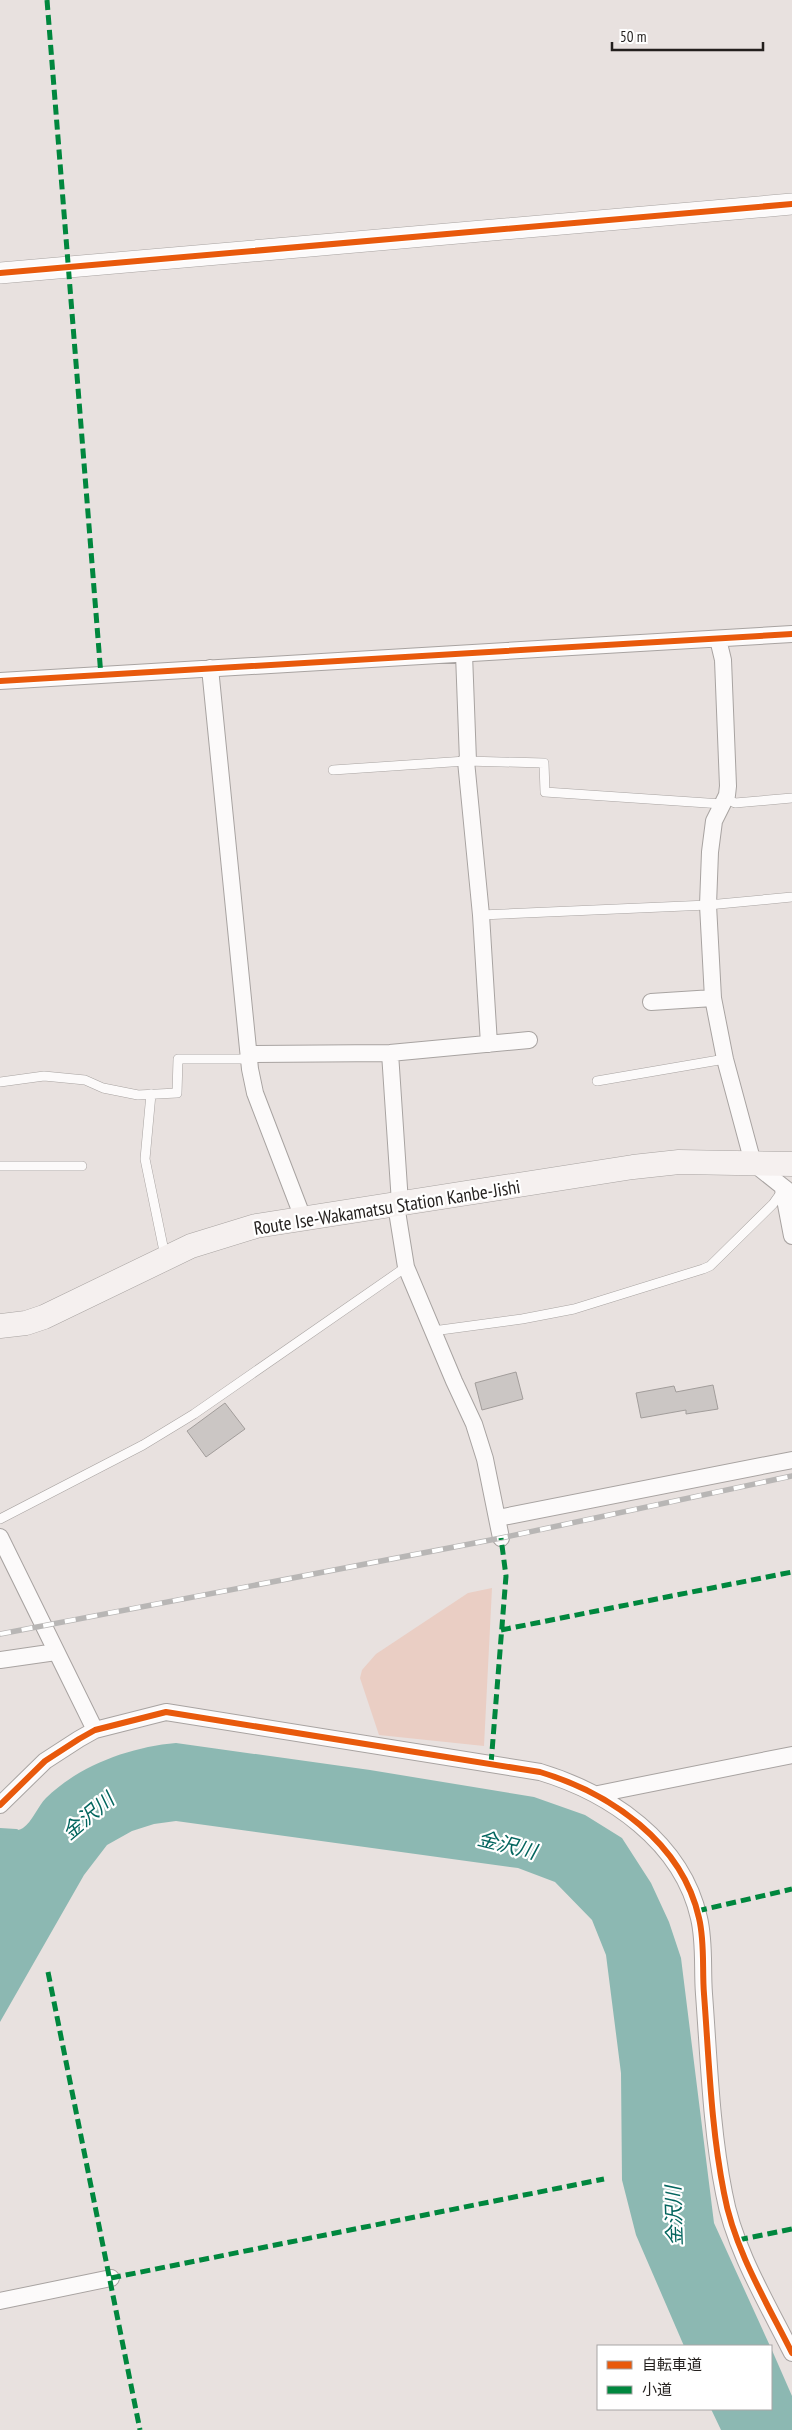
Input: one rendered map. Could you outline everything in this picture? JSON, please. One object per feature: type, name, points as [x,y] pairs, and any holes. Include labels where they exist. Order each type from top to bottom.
[{"type":"main road","name":"Route Ise-Wakamatsu Station Kanbe-Jishi","points":[[0,1326],[26,1323],[44,1317],[166,1258],[217,1237],[256,1226],[633,1167],[679,1162],[792,1164]]},
{"type":"street","points":[[0,273],[792,204]]},
{"type":"street","points":[[0,681],[792,634]]},
{"type":"street","points":[[718,639],[724,670],[728,786],[714,821],[708,905],[713,998],[725,1059],[753,1163],[788,1192],[792,1236]]},
{"type":"street","points":[[464,654],[466,784],[481,915],[489,1044]]},
{"type":"street","points":[[210,668],[234,920],[255,1093],[304,1218]]},
{"type":"street","points":[[651,1002],[713,998]]},
{"type":"street","points":[[250,1056],[390,1053],[529,1040]]},
{"type":"street","points":[[390,1053],[398,1204],[406,1267],[474,1424],[498,1518],[501,1538]]},
{"type":"street","points":[[498,1518],[792,1460]]},
{"type":"street","points":[[0,1537],[95,1730]]},
{"type":"street","points":[[0,1660],[56,1652]]},
{"type":"street","points":[[0,1805],[45,1762],[95,1730],[166,1712],[540,1772],[571,1781],[598,1794],[624,1812],[655,1839],[676,1864],[699,1918],[716,2142],[724,2195],[738,2240],[792,2353]]},
{"type":"street","points":[[598,1794],[792,1755]]},
{"type":"street","points":[[0,2301],[111,2278]]},
{"type":"lane","points":[[333,770],[467,761],[544,763],[545,792],[735,803],[792,798]]},
{"type":"lane","points":[[481,915],[708,905],[792,897]]},
{"type":"lane","points":[[0,1082],[44,1076],[85,1080],[104,1088],[138,1095],[177,1093],[178,1059],[250,1056]]},
{"type":"lane","points":[[597,1081],[725,1059]]},
{"type":"lane","points":[[151,1094],[145,1159],[166,1258]]},
{"type":"lane","points":[[0,1166],[82,1166]]},
{"type":"lane","points":[[433,1331],[522,1319],[574,1309],[710,1266],[772,1204],[788,1192]]},
{"type":"lane","points":[[0,1519],[143,1444],[194,1414],[406,1267]]},
{"type":"shaded area","points":[[492,1588],[484,1746],[379,1735],[360,1678],[362,1670],[376,1654],[468,1593]]},
{"type":"water","name":"金沢川","points":[[176,1743],[370,1770],[534,1797],[585,1815],[622,1838],[651,1883],[669,1922],[681,1958],[714,2223],[770,2345],[684,2345],[636,2235],[622,2180],[621,2073],[606,1955],[592,1920],[555,1882],[518,1868],[176,1821],[154,1824],[132,1831],[107,1845],[84,1875],[0,2022],[0,1834],[23,1828],[46,1798],[59,1786],[90,1767],[124,1753]]},
{"type":"water","points":[[772,2350],[792,2396],[792,2430],[721,2430],[711,2410],[772,2410]]},
{"type":"building","points":[[516,1372],[523,1399],[482,1410],[475,1383]]},
{"type":"building","points":[[713,1385],[718,1409],[686,1414],[686,1410],[641,1418],[636,1393],[674,1386],[676,1392]]},
{"type":"building","points":[[225,1403],[245,1429],[206,1457],[187,1431]]},
{"type":"waterway","points":[[0,1831],[16,1832]]},
{"type":"railway","points":[[0,1634],[501,1538],[792,1476]]},
{"type":"marked path","points":[[47,0],[101,676]]},
{"type":"marked path","points":[[491,1764],[506,1576],[501,1538]]},
{"type":"marked path","points":[[501,1630],[792,1572]]},
{"type":"marked path","points":[[697,1911],[792,1889]]},
{"type":"marked path","points":[[48,1972],[140,2430]]},
{"type":"marked path","points":[[111,2278],[604,2179]]},
{"type":"marked path","points":[[738,2240],[792,2229]]},
{"type":"cycle path","points":[[0,273],[792,204]]},
{"type":"cycle path","points":[[0,681],[792,634]]},
{"type":"cycle path","points":[[0,1805],[45,1761],[95,1730],[166,1712],[540,1772],[566,1781],[617,1807],[660,1844],[677,1866],[690,1891],[699,1918],[703,1946],[703,1985],[711,2094],[716,2144],[724,2193],[735,2235],[743,2255],[792,2353]]}]
